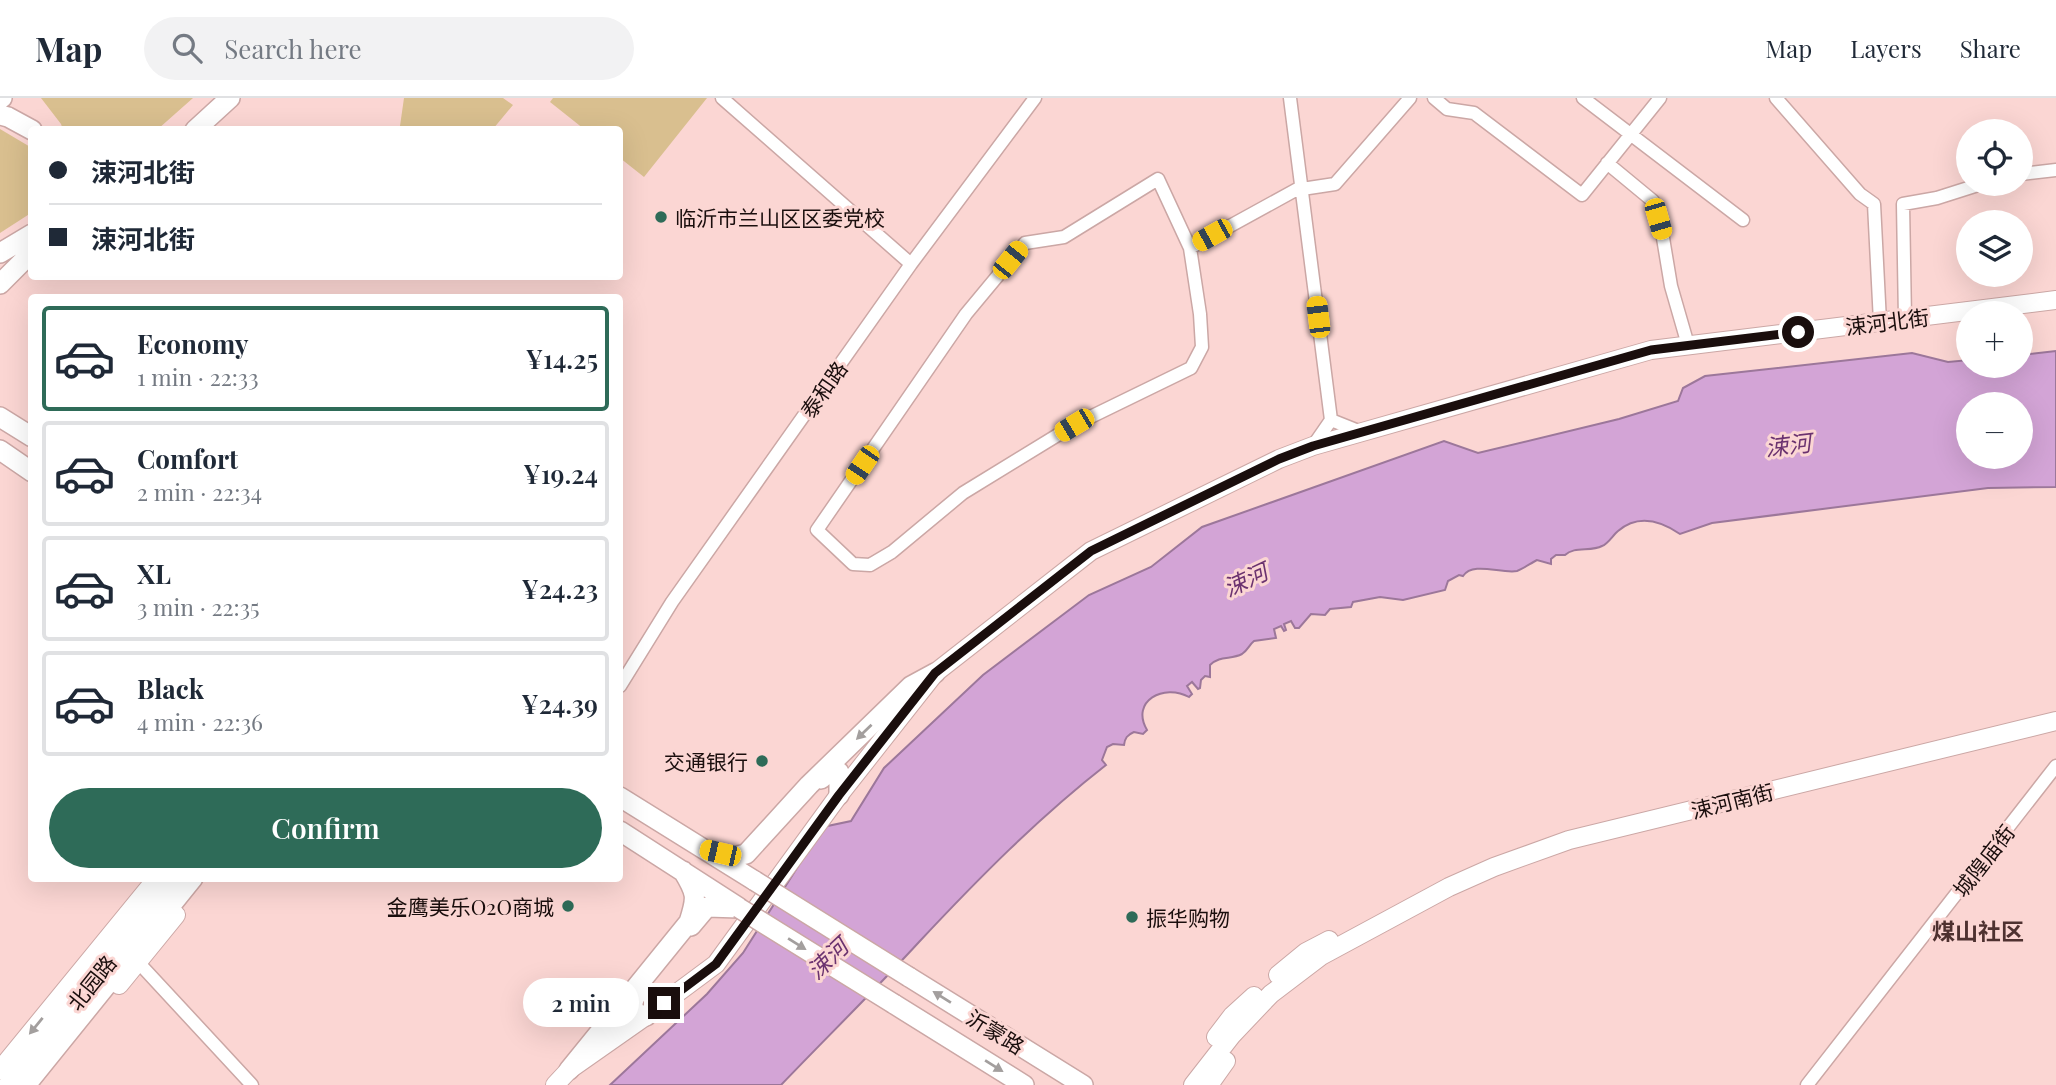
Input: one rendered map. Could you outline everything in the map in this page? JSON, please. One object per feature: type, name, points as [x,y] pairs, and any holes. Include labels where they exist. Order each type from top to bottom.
[{"type":"main road","points":[[199,126],[230,98]]},
{"type":"main road","points":[[0,115],[28,129]]},
{"type":"main road","points":[[0,253],[28,236]]},
{"type":"main road","points":[[0,284],[28,256]]},
{"type":"main road","name":"涑河北街","points":[[555,1085],[569,1070],[716,964],[839,795],[935,673],[1091,551],[1279,459],[1313,446],[1638,354],[1688,345],[2056,300]]},
{"type":"main road","points":[[0,411],[25,433]]},
{"type":"main road","points":[[0,417],[25,433]]},
{"type":"main road","points":[[0,451],[28,469]]},
{"type":"main road","points":[[706,850],[733,857],[746,855],[808,785],[911,686],[935,673]]},
{"type":"main road","name":"涑河南街","points":[[1417,905],[1494,867],[1569,840],[2056,721]]},
{"type":"main road","points":[[755,881],[754,859],[758,850],[831,770],[839,772],[839,795]]},
{"type":"main road","points":[[623,799],[755,881]]},
{"type":"main road","points":[[623,833],[738,908]]},
{"type":"main road","points":[[569,1070],[690,922],[696,901],[695,890],[683,871]]},
{"type":"main road","name":"沂蒙路","points":[[755,881],[1083,1085]]},
{"type":"main road","points":[[0,1070],[153,882]]},
{"type":"main road","name":"北园路","points":[[8,1085],[172,882]]},
{"type":"main road","name":"北园路","points":[[26,1085],[168,917],[190,882]]},
{"type":"main road","points":[[37,1085],[138,962],[168,917],[202,882]]},
{"type":"main road","points":[[1179,1085],[1232,1016],[1306,952],[1322,942],[1417,905]]},
{"type":"main road","points":[[1193,1085],[1232,1035],[1271,994],[1321,956],[1417,905]]},
{"type":"main road","points":[[1209,1085],[1247,1035],[1283,999],[1327,964],[1417,905]]},
{"type":"main road","points":[[646,1016],[635,1013],[633,999],[707,907],[738,908]]},
{"type":"main road","name":"沂蒙路","points":[[738,908],[1024,1085]]},
{"type":"street","points":[[722,98],[911,264]]},
{"type":"street","name":"泰和路","points":[[623,681],[672,602],[911,264],[1035,98]]},
{"type":"street","points":[[1290,98],[1331,420],[1313,446]]},
{"type":"street","points":[[1190,247],[1302,188],[1335,184],[1410,98]]},
{"type":"street","points":[[1434,98],[1447,109],[1475,113],[1582,195],[1660,98]]},
{"type":"street","points":[[1583,98],[1743,220]]},
{"type":"street","points":[[1776,98],[1860,194],[1874,204],[1880,322]]},
{"type":"street","points":[[1607,163],[1653,201],[1663,238],[1671,286],[1688,345]]},
{"type":"street","points":[[2033,172],[2056,170]]},
{"type":"street","points":[[1158,179],[1190,247],[1202,347],[1191,368],[1074,425],[963,493],[892,552],[870,565],[853,564],[817,530],[966,314],[1025,243],[1064,237],[1158,179]]},
{"type":"street","points":[[1905,319],[1903,204],[1956,192]]},
{"type":"street","points":[[1331,420],[1361,432]]},
{"type":"street","name":"城隍庙街","points":[[1811,1080],[2056,766]]},
{"type":"street","points":[[138,962],[252,1085]]},
{"type":"street","points":[[1811,1080],[1827,1085]]},
{"type":"shaded area","points":[[41,98],[193,98],[161,126],[61,124]]},
{"type":"shaded area","points":[[404,98],[503,98],[513,105],[496,126],[400,126]]},
{"type":"shaded area","points":[[553,98],[707,98],[644,177],[623,160],[623,126],[580,126],[550,102]]},
{"type":"shaded area","points":[[0,129],[28,146],[28,215],[0,233]]},
{"type":"water","name":"涑河","points":[[2056,351],[2056,487],[1988,488],[1712,523],[1680,534],[1657,523],[1633,522],[1602,546],[1556,555],[1551,559],[1551,564],[1537,560],[1517,571],[1473,569],[1448,581],[1445,590],[1403,600],[1380,597],[1353,602],[1351,607],[1330,609],[1325,615],[1311,614],[1299,628],[1295,628],[1291,621],[1284,624],[1284,631],[1281,626],[1274,629],[1276,638],[1254,641],[1242,654],[1214,662],[1210,665],[1210,677],[1205,676],[1201,680],[1200,688],[1192,682],[1187,686],[1192,694],[1189,697],[1170,692],[1152,697],[1143,711],[1147,730],[1143,734],[1130,734],[1124,745],[1113,744],[1107,747],[1102,760],[1106,765],[1056,806],[986,873],[781,1085],[610,1085],[707,994],[743,953],[823,827],[851,821],[884,768],[983,675],[1089,595],[1151,567],[1202,527],[1444,441],[1478,453],[1619,419],[1678,401],[1683,388],[1705,376],[1912,353],[1948,362],[1956,361],[1956,378],[2033,378],[2033,354]]},
{"type":"place","name":"临沂市兰山区区委党校","points":[[661,217]]},
{"type":"place","name":"交通银行","points":[[762,761]]},
{"type":"place","name":"金鹰美乐O2O商城","points":[[568,906]]},
{"type":"place","name":"振华购物","points":[[1132,917]]},
{"type":"district","name":"煤山社区","points":[[1978,930]]},
{"type":"route","points":[[664,1003],[716,964],[839,795],[935,673],[1091,551],[1279,459],[1313,446],[1651,350],[1798,332]]}]
